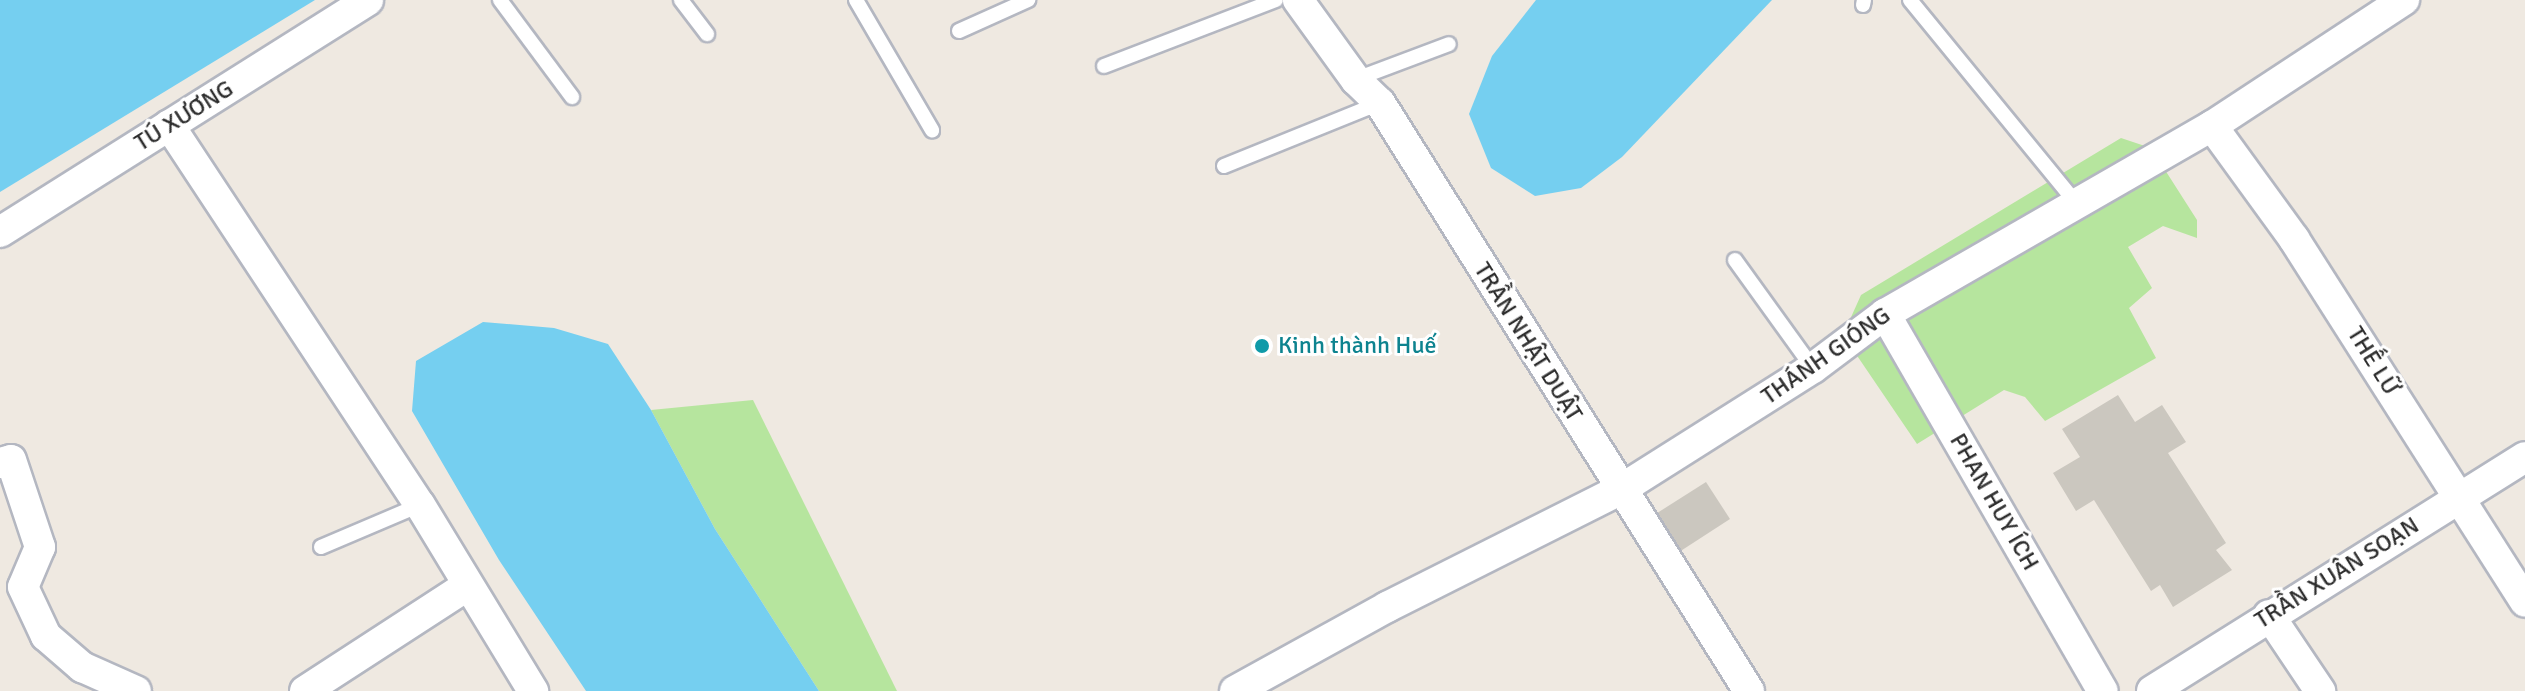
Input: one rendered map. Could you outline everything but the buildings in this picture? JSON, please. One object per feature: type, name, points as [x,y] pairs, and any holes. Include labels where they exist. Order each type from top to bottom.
[{"type":"street","name":"TÚ XƯƠNG","points":[[0,232],[368,0]]},
{"type":"street","name":"TRẦN NHẬT DUẬT","points":[[1298,0],[1356,80],[1380,103],[1620,490],[1749,691]]},
{"type":"street","name":"THÁNH GIÓNG","points":[[1235,691],[1387,607],[1620,490],[1813,368],[1885,314],[2212,126],[2404,0]]},
{"type":"street","points":[[169,125],[420,505],[533,691]]},
{"type":"street","name":"THẾ LỮ","points":[[2212,126],[2294,239],[2525,602]]},
{"type":"street","name":"PHAN HUY ÍCH","points":[[1885,314],[2103,691]]},
{"type":"street","name":"TRẦN XUÂN SOẠN","points":[[2152,691],[2525,457]]},
{"type":"street","points":[[0,463],[11,460],[40,547],[23,587],[46,636],[82,667],[136,691]]},
{"type":"street","points":[[305,691],[337,681],[468,585]]},
{"type":"street","points":[[2269,615],[2320,691]]},
{"type":"lane","points":[[500,0],[572,97]]},
{"type":"lane","points":[[681,0],[707,34]]},
{"type":"lane","points":[[856,0],[932,130]]},
{"type":"lane","points":[[959,31],[1028,0]]},
{"type":"lane","points":[[1104,66],[1276,0]]},
{"type":"lane","points":[[1910,0],[2078,205]]},
{"type":"lane","points":[[1356,80],[1449,44]]},
{"type":"lane","points":[[1224,166],[1380,103]]},
{"type":"lane","points":[[1735,260],[1813,368]]},
{"type":"lane","points":[[321,547],[420,505]]},
{"type":"green space","points":[[2121,138],[2151,148],[2197,220],[2197,238],[2163,226],[2128,247],[2152,288],[2129,308],[2156,358],[2045,421],[2025,397],[2004,390],[1917,444],[1843,335],[1861,295]]},
{"type":"green space","points":[[753,400],[897,691],[819,691],[715,529],[651,410]]},
{"type":"water","points":[[0,0],[315,0],[0,192]]},
{"type":"water","points":[[1536,0],[1772,0],[1622,157],[1581,188],[1535,196],[1491,168],[1469,114],[1492,56]]},
{"type":"water","points":[[483,322],[554,328],[608,344],[651,410],[715,529],[819,691],[586,691],[499,560],[412,411],[416,361]]},
{"type":"place","name":"Kinh thành Huế","points":[[1262,346]]}]
